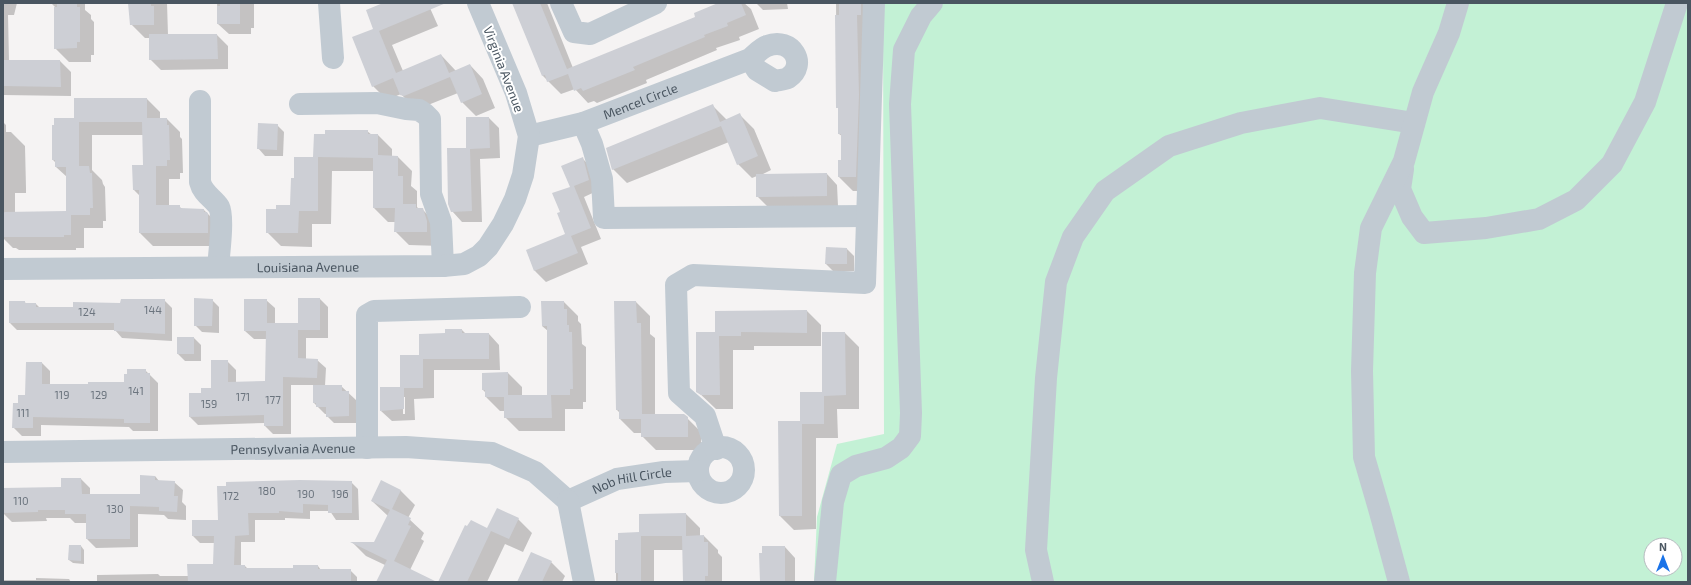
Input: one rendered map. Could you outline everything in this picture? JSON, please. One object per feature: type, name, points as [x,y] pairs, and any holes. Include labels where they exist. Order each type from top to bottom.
[{"type":"street","points":[[329,3],[333,58]]},
{"type":"street","name":"Virginia Avenue","points":[[478,3],[516,93],[529,136]]},
{"type":"street","points":[[561,3],[574,32],[590,34],[656,3]]},
{"type":"street","points":[[716,449],[705,416],[679,393],[676,285],[693,275],[865,283],[874,3]]},
{"type":"street","points":[[825,582],[833,502],[841,475],[856,466],[886,458],[901,448],[910,436],[911,412],[900,104],[904,50],[921,16],[932,3]]},
{"type":"street","points":[[1458,3],[1449,33],[1422,92],[1404,161],[1400,189],[1412,217],[1424,233],[1486,228],[1539,218],[1576,200],[1612,164],[1645,102],[1677,3]]},
{"type":"street","name":"Mencel Circle","points":[[529,136],[583,123],[750,59]]},
{"type":"street","points":[[200,101],[200,182],[202,188],[220,208],[221,228],[218,267]]},
{"type":"street","points":[[300,104],[377,103],[419,110],[430,119],[431,194],[441,222],[443,266]]},
{"type":"street","points":[[1043,582],[1036,550],[1046,378],[1056,282],[1073,237],[1105,191],[1169,146],[1241,123],[1320,108],[1414,123]]},
{"type":"street","points":[[583,123],[592,144],[602,179],[604,218],[867,216]]},
{"type":"street","name":"Louisiana Avenue","points":[[3,269],[443,266],[464,264],[479,256],[488,247],[503,224],[515,199],[523,175],[529,136]]},
{"type":"street","points":[[1399,582],[1364,457],[1362,371],[1365,273],[1371,228],[1404,161]]},
{"type":"street","points":[[367,448],[367,315],[374,311],[520,307]]},
{"type":"street","name":"Pennsylvania Avenue","points":[[3,452],[406,448],[492,453],[535,472],[568,501]]},
{"type":"street","points":[[721,448],[730,449],[738,454],[743,462],[744,470],[743,479],[738,486],[730,492],[722,493],[713,492],[705,487],[700,479],[698,471],[700,462],[705,454],[721,448]]},
{"type":"street","name":"Nob Hill Circle","points":[[568,501],[618,479],[664,472],[698,471]]},
{"type":"street","points":[[568,501],[584,582]]},
{"type":"green space","points":[[883,3],[1688,3],[1688,582],[814,582],[817,517],[837,444],[884,434]]},
{"type":"building","points":[[57,3],[77,3],[77,7],[80,7],[80,42],[77,42],[77,48],[54,49],[54,7],[57,7]]},
{"type":"building","points":[[128,3],[151,3],[151,6],[154,6],[154,25],[130,25]]},
{"type":"building","points":[[220,3],[240,3],[240,24],[217,24],[217,6],[220,6]]},
{"type":"building","points":[[383,3],[446,3],[379,31],[396,73],[441,54],[449,73],[470,64],[482,94],[461,103],[450,77],[404,96],[400,95],[393,78],[372,87],[352,37],[373,29],[366,10]]},
{"type":"building","points":[[512,3],[540,3],[567,69],[695,17],[694,13],[718,3],[741,3],[746,15],[727,23],[728,26],[704,35],[705,37],[633,67],[635,70],[583,91],[581,88],[574,91],[568,74],[547,82],[545,75],[542,76]]},
{"type":"building","points":[[839,3],[861,3],[861,15],[857,15],[859,95],[856,177],[838,177],[838,160],[841,160],[841,134],[838,134],[838,108],[836,108],[835,15],[839,15]]},
{"type":"building","points":[[149,34],[217,34],[218,59],[149,60]]},
{"type":"building","points":[[3,60],[60,60],[61,87],[3,86]]},
{"type":"building","points":[[74,98],[147,98],[147,118],[167,118],[167,125],[169,125],[170,160],[167,160],[167,166],[156,166],[156,205],[180,205],[180,208],[204,209],[204,212],[207,212],[208,214],[208,233],[139,233],[139,190],[133,190],[132,165],[143,165],[142,122],[79,122],[79,166],[89,166],[90,173],[92,173],[93,208],[90,208],[90,215],[71,215],[71,235],[64,235],[64,237],[4,237],[3,213],[5,212],[66,211],[66,167],[55,167],[55,160],[52,160],[52,125],[54,125],[54,118],[74,118]]},
{"type":"building","points":[[713,104],[720,122],[740,113],[758,156],[737,165],[721,126],[612,170],[606,148]]},
{"type":"building","points":[[466,117],[489,117],[490,148],[470,149],[472,211],[451,212],[448,204],[447,148],[466,148]]},
{"type":"building","points":[[258,123],[278,124],[277,150],[257,149]]},
{"type":"building","points":[[325,130],[368,130],[368,134],[378,134],[378,155],[398,156],[398,176],[403,176],[403,204],[416,204],[416,208],[423,208],[427,221],[427,232],[394,232],[395,208],[373,208],[373,158],[318,157],[318,211],[299,211],[298,233],[266,233],[266,209],[276,209],[276,205],[290,205],[291,178],[294,178],[294,157],[313,157],[314,134],[325,134]]},
{"type":"building","points":[[583,157],[589,180],[574,186],[591,228],[571,236],[578,253],[534,271],[526,250],[565,234],[557,213],[560,212],[552,193],[570,187],[561,166]]},
{"type":"building","points":[[827,173],[827,196],[756,197],[756,174]]},
{"type":"building","points":[[826,247],[847,248],[847,264],[825,264]]},
{"type":"building","points":[[194,298],[213,299],[212,326],[194,326]]},
{"type":"building","points":[[298,298],[320,298],[320,330],[298,330],[298,358],[318,359],[317,378],[283,377],[283,426],[264,426],[264,415],[189,417],[189,393],[201,393],[201,388],[211,388],[211,360],[228,360],[228,382],[265,381],[266,331],[244,331],[244,299],[267,299],[267,323],[298,323]]},
{"type":"building","points":[[121,299],[165,299],[165,334],[114,331],[114,323],[9,323],[9,301],[36,303],[36,307],[73,307],[73,302],[120,303]]},
{"type":"building","points":[[541,301],[564,301],[564,309],[567,309],[567,325],[569,325],[569,332],[572,332],[573,389],[570,389],[570,395],[551,395],[552,418],[504,418],[504,397],[485,397],[485,390],[482,390],[482,373],[508,372],[508,395],[547,395],[547,326],[542,326]]},
{"type":"building","points":[[614,301],[636,301],[637,323],[641,323],[642,414],[684,414],[688,417],[688,437],[641,437],[641,419],[619,419],[619,410],[616,410]]},
{"type":"building","points":[[807,310],[807,333],[741,332],[741,336],[719,336],[720,395],[701,395],[696,392],[696,332],[715,332],[715,311]]},
{"type":"building","points":[[445,329],[462,329],[462,333],[489,333],[489,359],[423,359],[423,388],[404,388],[404,409],[380,411],[380,387],[400,387],[400,355],[419,355],[419,334],[445,333]]},
{"type":"building","points":[[822,332],[845,332],[846,395],[824,396],[824,424],[802,424],[802,516],[779,516],[778,421],[800,421],[800,392],[822,392]]},
{"type":"building","points":[[177,337],[194,337],[194,354],[177,354]]},
{"type":"building","points":[[26,362],[42,362],[42,384],[124,382],[124,374],[127,374],[127,369],[146,369],[146,373],[150,373],[150,423],[124,423],[124,419],[33,417],[33,428],[12,428],[13,403],[18,403],[18,395],[25,395]]},
{"type":"building","points":[[313,385],[342,385],[342,391],[349,391],[349,416],[326,417],[326,407],[316,407],[316,403],[313,403]]},
{"type":"building","points":[[140,475],[155,476],[155,480],[175,481],[174,496],[178,496],[177,512],[159,511],[159,507],[130,506],[130,539],[86,539],[86,514],[65,514],[65,510],[38,510],[38,512],[3,513],[3,488],[61,487],[61,478],[81,478],[82,494],[140,494]]},
{"type":"building","points":[[300,480],[352,481],[352,513],[328,513],[328,505],[303,504],[303,513],[279,511],[279,513],[248,513],[249,535],[235,536],[234,565],[245,565],[245,568],[293,568],[293,565],[318,565],[318,569],[351,569],[351,582],[188,582],[187,564],[213,564],[214,536],[192,536],[192,520],[218,520],[217,486],[226,486],[226,482]]},
{"type":"building","points":[[381,480],[401,490],[392,509],[411,518],[408,525],[411,526],[394,561],[437,582],[376,582],[387,560],[350,542],[374,542],[390,510],[371,501]]},
{"type":"building","points":[[497,508],[519,518],[509,539],[491,531],[467,582],[438,582],[465,525],[467,526],[471,520],[487,528]]},
{"type":"building","points":[[686,513],[686,536],[704,535],[704,542],[708,542],[708,576],[705,576],[705,582],[683,582],[682,536],[641,536],[641,582],[618,582],[618,573],[615,573],[615,540],[618,540],[618,533],[639,532],[639,514]]},
{"type":"building","points":[[69,545],[81,545],[81,561],[68,560]]},
{"type":"building","points":[[762,546],[785,546],[785,582],[760,582],[759,553],[762,553]]},
{"type":"building","points":[[531,552],[552,561],[542,582],[517,582]]}]
